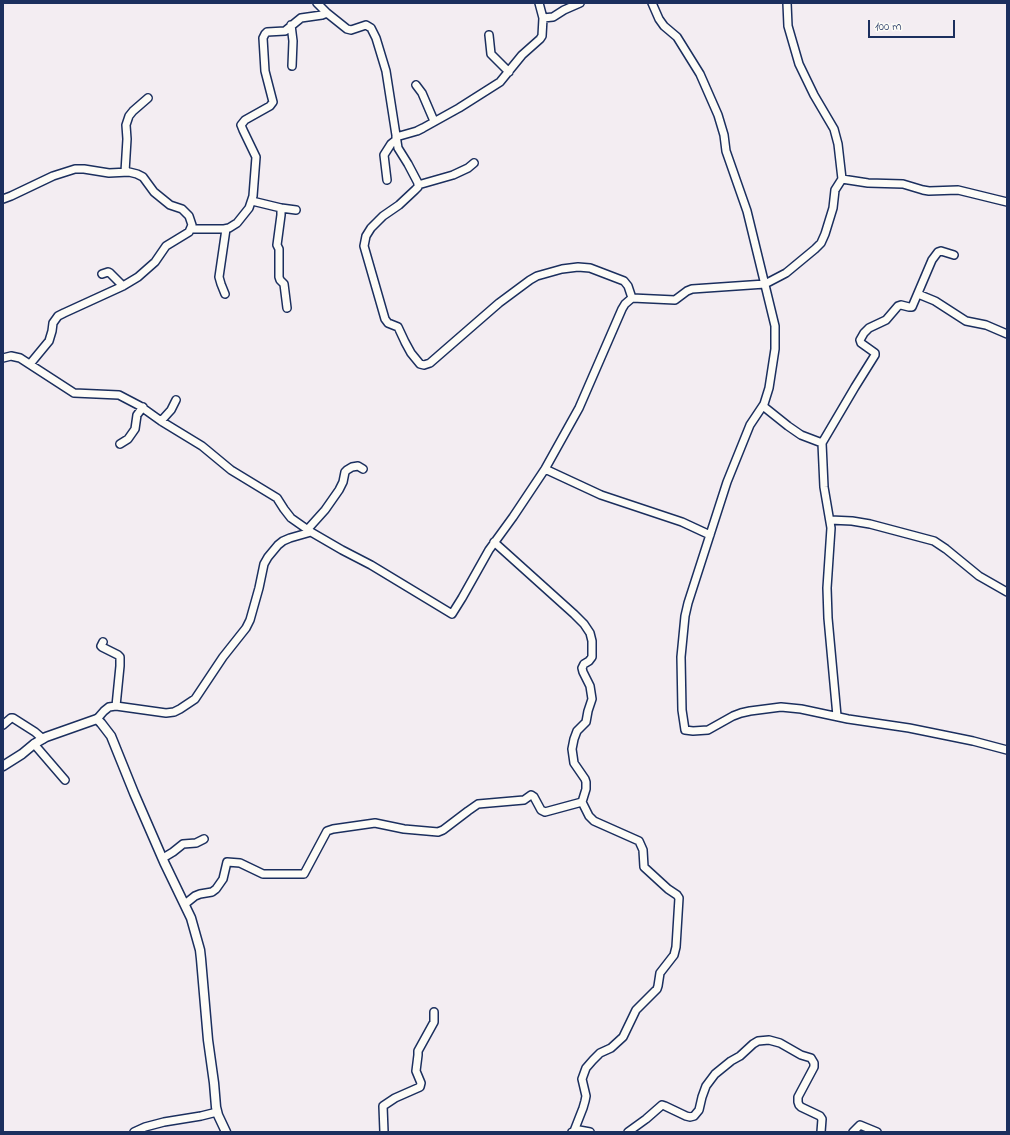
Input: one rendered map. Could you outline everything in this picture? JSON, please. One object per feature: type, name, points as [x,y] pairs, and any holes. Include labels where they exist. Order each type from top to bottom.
[{"type":"street","points":[[317,3],[349,30],[366,25],[371,28],[376,38],[386,71],[398,148],[413,173],[418,185]]},
{"type":"street","points":[[387,180],[384,155],[396,139],[417,131],[495,86],[509,72],[522,55],[540,39],[543,18],[539,3]]},
{"type":"street","points":[[543,18],[553,17],[580,3]]},
{"type":"street","points":[[652,3],[659,19],[677,38],[700,74],[718,114],[724,135],[726,151],[747,211],[774,318],[776,338],[769,388],[763,406],[750,425],[727,482],[688,603],[685,616],[681,657],[682,710],[685,730],[708,730],[733,716],[750,711],[781,707],[802,709],[848,719],[945,735],[1007,750]]},
{"type":"street","points":[[3,358],[14,356],[30,364],[74,392],[119,396],[143,407],[161,421],[202,446],[231,470],[277,498],[288,514],[309,531],[378,569],[452,614],[485,555],[513,518],[545,468],[579,408],[625,304],[632,298],[675,300],[692,289],[765,284],[786,273],[815,249],[821,242],[832,213],[835,190],[842,180],[838,144],[834,128],[814,95],[799,64],[788,26],[787,3]]},
{"type":"street","points":[[191,229],[226,229],[237,223],[249,208],[252,201],[256,157],[241,124],[245,120],[270,106],[273,102],[265,71],[264,34],[267,32],[285,31],[301,18],[327,13]]},
{"type":"street","points":[[291,25],[293,41],[292,66]]},
{"type":"street","points":[[489,35],[491,54],[509,72]]},
{"type":"street","points":[[416,85],[422,93],[434,121]]},
{"type":"street","points":[[125,172],[127,139],[126,125],[133,111],[148,98]]},
{"type":"street","points":[[474,163],[468,168],[454,175],[418,185],[417,188],[399,205],[383,216],[371,228],[366,236],[364,246],[385,319],[398,327],[404,342],[420,364],[424,365],[430,363],[504,299],[537,276],[578,267],[590,268],[624,281],[628,286],[632,298]]},
{"type":"street","points":[[3,199],[53,176],[76,169],[109,173],[125,172],[137,174],[143,177],[154,192],[170,205],[182,210],[189,216],[192,225],[191,229],[186,234],[166,246],[155,262],[138,277],[123,286],[58,316],[53,323],[49,341],[30,364]]},
{"type":"street","points":[[842,180],[868,183],[903,184],[929,191],[958,190],[1007,202]]},
{"type":"street","points":[[252,201],[296,210]]},
{"type":"street","points":[[281,208],[277,245],[279,249],[279,277],[284,284],[287,308]]},
{"type":"street","points":[[225,294],[219,277],[226,229]]},
{"type":"street","points":[[837,716],[828,618],[827,588],[831,534],[824,487],[822,444],[875,355],[860,343],[864,333],[869,328],[886,320],[898,306],[901,305],[909,308],[912,307],[932,260],[938,252],[941,251],[954,256]]},
{"type":"street","points":[[102,274],[108,272],[110,273],[123,286]]},
{"type":"street","points":[[918,294],[935,301],[966,321],[986,325],[1007,334]]},
{"type":"street","points":[[161,421],[171,410],[176,400]]},
{"type":"street","points":[[763,406],[801,435],[822,444]]},
{"type":"street","points":[[120,444],[128,439],[135,429],[137,415],[143,407]]},
{"type":"street","points":[[3,766],[43,739],[97,719],[109,707],[116,706],[166,713],[174,712],[195,699],[223,657],[246,628],[250,620],[264,564],[272,551],[283,541],[309,531],[343,482],[345,472],[347,470],[358,466],[363,470]]},
{"type":"street","points":[[545,468],[601,495],[682,522],[710,535]]},
{"type":"street","points":[[830,520],[870,524],[934,541],[979,576],[1007,592]]},
{"type":"street","points":[[494,542],[564,604],[584,624],[590,633],[592,641],[592,657],[584,664],[582,668],[590,686],[592,699],[586,722],[577,731],[572,749],[574,763],[586,782],[586,789],[582,802],[594,821],[639,841],[643,850],[644,867],[668,889],[678,895],[679,900],[674,955],[660,973],[657,989],[636,1010],[623,1037],[611,1048],[600,1054],[586,1068],[582,1079],[586,1096],[585,1101],[573,1132]]},
{"type":"street","points":[[103,642],[101,646],[118,655],[120,661],[116,706]]},
{"type":"street","points":[[3,725],[13,718],[43,739]]},
{"type":"street","points":[[97,719],[111,736],[134,793],[191,918],[200,950],[208,1040],[217,1112],[226,1132]]},
{"type":"street","points":[[34,744],[66,780]]},
{"type":"street","points":[[185,904],[195,896],[212,892],[216,889],[223,879],[227,862],[240,863],[263,874],[304,874],[327,831],[333,829],[375,823],[404,829],[438,832],[443,830],[478,804],[524,800],[531,796],[534,797],[541,810],[545,812],[582,802]]},
{"type":"street","points":[[163,858],[183,844],[196,843],[204,839]]},
{"type":"street","points":[[384,1132],[383,1106],[395,1098],[420,1087],[421,1083],[416,1071],[418,1051],[434,1022],[434,1012]]},
{"type":"street","points":[[628,1132],[646,1120],[662,1105],[686,1116],[694,1116],[699,1110],[706,1086],[715,1074],[740,1056],[753,1044],[758,1041],[769,1040],[780,1043],[811,1058],[814,1063],[814,1067],[798,1097],[798,1102],[801,1107],[820,1116],[822,1119],[821,1132]]},
{"type":"street","points":[[134,1132],[145,1127],[164,1122],[217,1112]]},
{"type":"street","points":[[853,1132],[860,1125],[878,1132]]},
{"type":"street","points":[[573,1132],[579,1130],[590,1132]]}]
